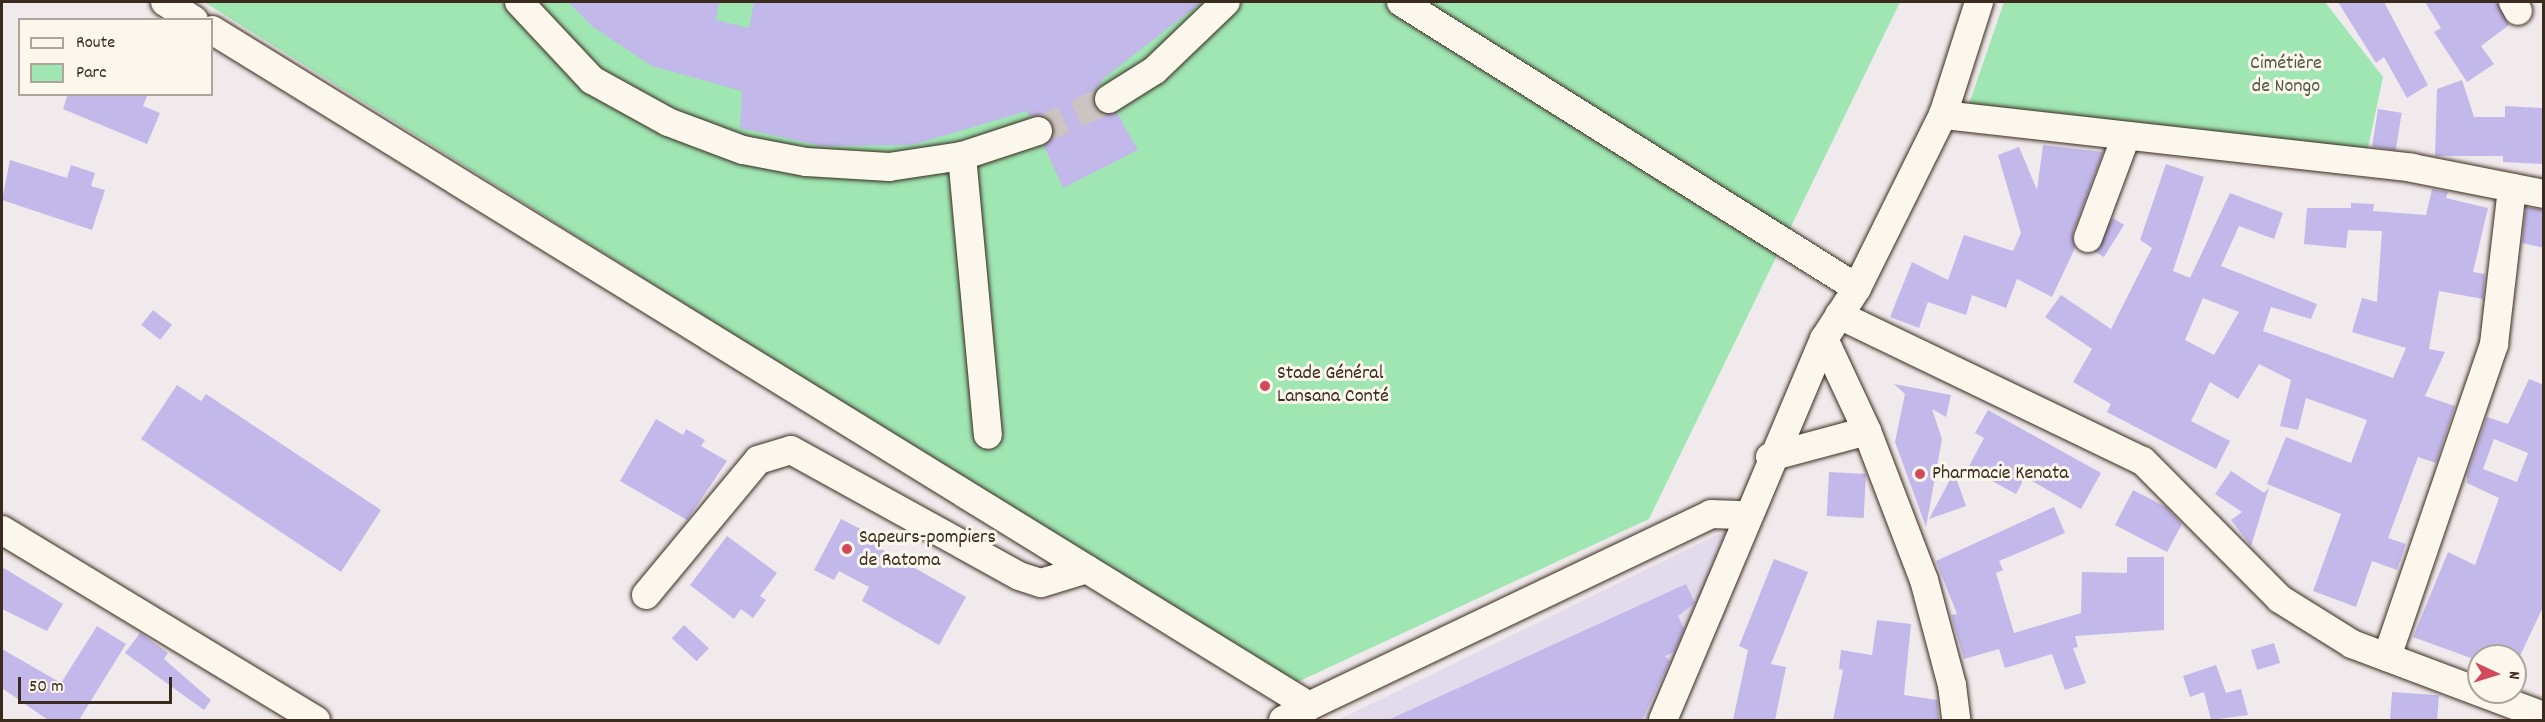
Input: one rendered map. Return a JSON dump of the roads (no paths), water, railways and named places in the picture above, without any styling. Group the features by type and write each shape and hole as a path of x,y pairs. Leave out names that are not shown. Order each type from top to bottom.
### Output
{"street":[{"path":"165,2 191,18"},
{"path":"519,2 591,80 668,122 743,150 806,162 889,167 962,156 1038,131"},
{"path":"1109,99 1155,70 1226,2"},
{"path":"1401,2 1857,288"},
{"path":"1663,720 1770,457 1824,339 1857,288 1943,115 1979,2"},
{"path":"213,31 1309,706"},
{"path":"1943,115 2125,140 2412,168 2544,194"},
{"path":"2088,238 2125,140"},
{"path":"962,156 988,435"},
{"path":"2387,657 2494,344 2512,188"},
{"path":"1839,315 2143,461 2280,598 2352,644 2544,716"},
{"path":"1824,339 1867,431 1924,580 1952,686 1956,720"},
{"path":"1770,457 1867,431"},
{"path":"646,595 758,460 791,450 1019,576 1041,583 1087,569"},
{"path":"1283,720 1711,514 1746,515"},
{"path":"2,530 316,720"}],"tunnel":[{"path":"1038,131 1109,99"}],"place":[{"name":"Stade Général Lansana Conté","path":"1265,386"},
{"name":"Pharmacie Kenata","path":"1920,474"},
{"name":"Sapeurs-pompiers de Ratoma","path":"847,549"}],"park label":[{"name":"Cimétière de Nongo","path":"2286,76"}]}
